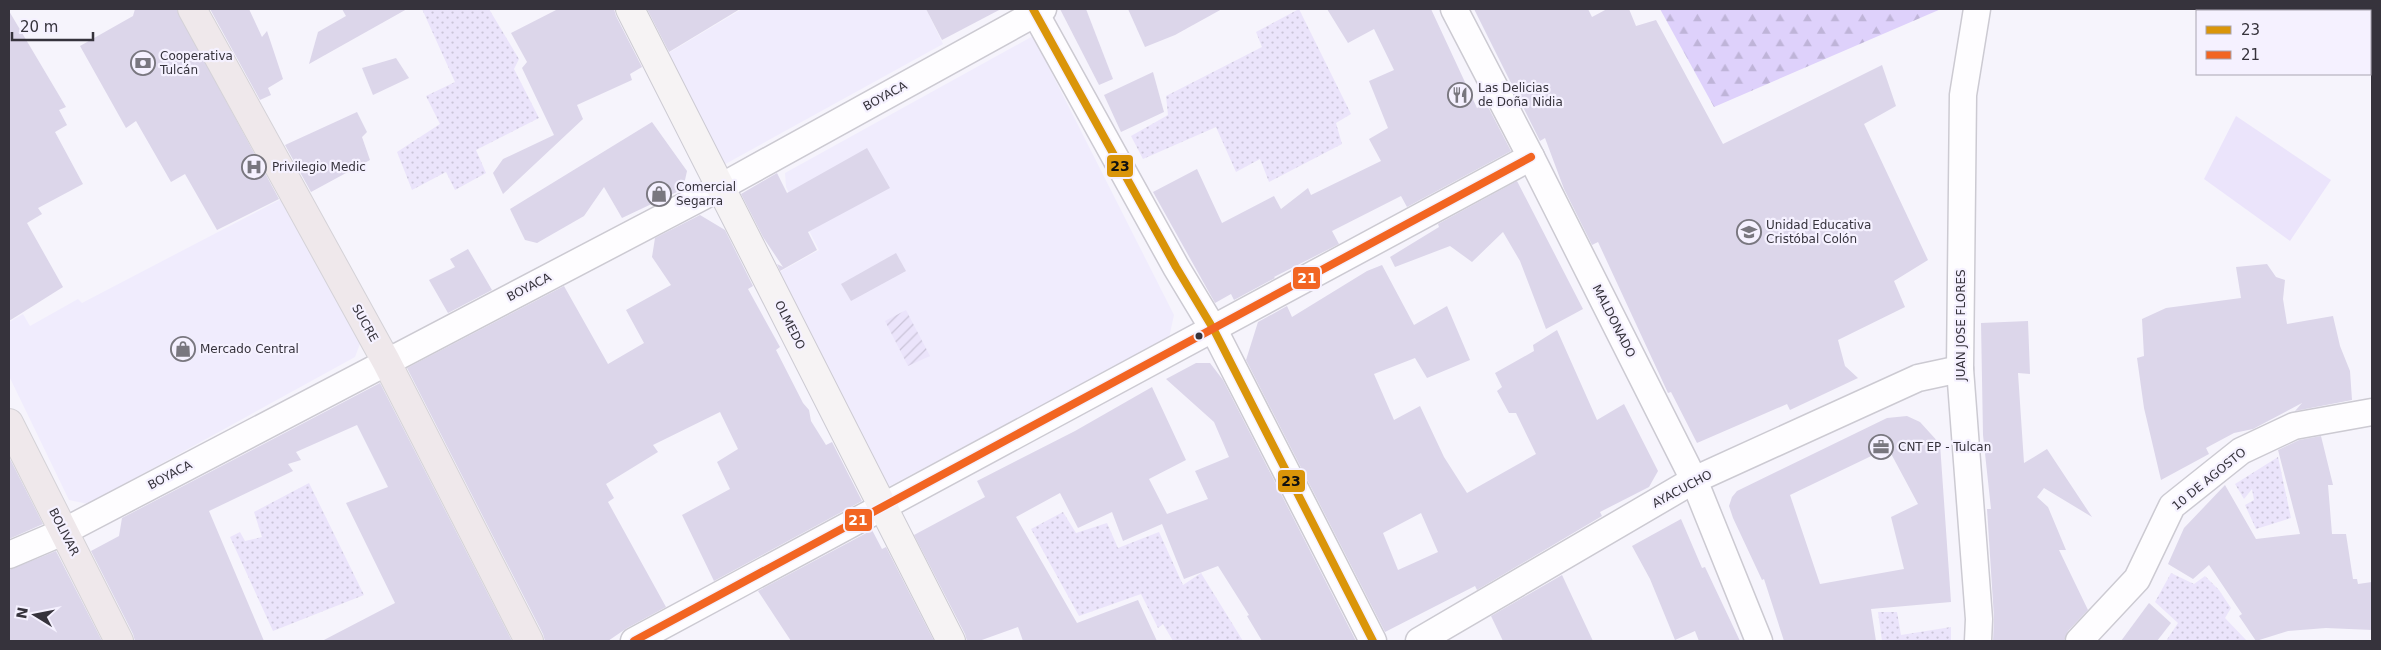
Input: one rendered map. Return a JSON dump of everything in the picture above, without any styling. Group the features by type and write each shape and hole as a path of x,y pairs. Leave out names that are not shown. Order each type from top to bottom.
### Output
{"main road":[{"name":"SUCRE","path":"192,9 386,361 529,641"},
{"name":"BOLIVAR","path":"9,423 119,641"}],"street":[{"name":"OLMEDO","path":"630,9 719,188 951,641"},
{"name":"MALDONADO","path":"1454,9 1694,480 1758,641"},
{"name":"JUAN JOSE FLORES","path":"1977,9 1964,95 1960,369 1979,619 1978,641"},
{"name":"BOYACA","path":"9,555 63,532 719,188 1037,10"},
{"path":"1037,10 1176,267 1214,330 1373,641"},
{"path":"634,641 1214,330 1531,157"},
{"name":"AYACUCHO","path":"1419,641 1694,480 1918,378 1960,369"},
{"name":"10 DE AGOSTO","path":"2079,641 2137,579 2172,506 2240,450 2294,426 2372,412"}],"shaded area":[{"path":"422,9 489,9 519,59 514,69 539,118 476,150 486,173 455,190 446,172 412,190 397,152 440,124 426,96 455,82"},
{"path":"742,9 926,9 943,44 720,167 662,57"},
{"path":"1299,9 1351,114 1336,123 1342,144 1269,182 1260,159 1236,172 1216,127 1143,159 1131,136 1168,115 1166,96 1262,47 1256,32"},
{"path":"1033,36 1174,315 1169,338 888,487 778,273 819,250 786,187 785,173"},
{"path":"2236,116 2331,180 2290,241 2204,179"},
{"name":"Mercado Central","path":"285,197 361,341 355,357 88,504 69,500 9,376 9,322 23,314 30,326 78,299 82,303"},
{"path":"906,310 930,356 908,366 885,321"},
{"path":"2278,457 2291,518 2256,529 2245,505 2254,500 2252,489 2244,499 2235,484"},
{"path":"309,483 364,595 273,631 230,537 240,532 245,541 262,537 254,512"},
{"path":"1063,512 1076,533 1107,523 1118,548 1159,532 1183,585 1201,573 1243,641 1173,641 1163,624 1158,628 1141,594 1079,616 1031,529"},
{"path":"2171,573 2194,584 2205,576 2219,590 2231,608 2225,618 2247,641 2166,641 2178,623 2155,602"},
{"path":"1878,612 1897,612 1901,635 1951,627 1951,641 1882,641"}],"green space":[{"path":"1660,9 1941,9 1714,107"}],"building":[{"path":"135,9 177,10 279,199 217,230 185,174 171,182 136,121 126,128 80,46 133,16"},
{"path":"210,9 249,9 262,37 267,31 283,79 268,88 271,95 260,100"},
{"path":"342,9 407,9 309,64 318,32 346,16"},
{"path":"558,9 614,9 642,67 630,74 632,80 577,105 583,119 503,194 493,173 503,159 554,135 522,68 527,62 511,33"},
{"path":"647,9 740,9 669,52"},
{"path":"926,9 1001,9 942,40"},
{"path":"1060,9 1086,9 1113,79 1099,85"},
{"path":"1128,9 1222,9 1175,35 1145,47"},
{"path":"1327,9 1431,9 1477,108 1486,103 1511,151 1407,207 1401,196 1332,231 1339,244 1234,300 1231,294 1215,303 1153,192 1197,169 1222,223 1274,196 1281,209 1308,188 1311,195 1381,161 1369,139 1388,128 1369,81 1394,70 1374,29 1348,43"},
{"name":"Unidad Educativa Cristóbal Colón","path":"1474,9 1588,9 1592,17 1607,9 1629,9 1636,26 1656,20 1723,144 1882,65 1896,106 1864,124 1928,260 1894,281 1905,307 1838,340 1845,366 1858,378 1790,410 1787,404 1697,443 1671,392 1668,393 1598,242 1592,245 1564,189 1545,138 1540,141"},
{"path":"9,11 66,107 59,110 67,125 55,132 83,184 38,208 42,214 27,223 63,287 9,321"},
{"path":"396,58 409,78 373,95 362,68"},
{"path":"1153,72 1164,112 1121,132 1104,95"},
{"path":"357,112 367,132 362,137 370,160 311,192 285,145"},
{"path":"652,122 687,171 679,191 622,218 604,187 584,216 537,243 525,240 510,209"},
{"path":"867,148 890,188 808,232 817,250 780,271 777,264 783,267 763,237 741,194 777,173 787,193"},
{"path":"1517,181 1583,309 1546,329 1520,261 1503,232 1472,262 1450,246 1395,267 1390,257 1439,227 1438,224"},
{"path":"700,215 725,230 753,286 748,289 780,347 776,350 803,403 809,410 811,421 826,445 832,442 862,501 714,581 682,515 730,489 717,462 738,449 720,412 653,445 658,452 606,484 614,498 608,502 666,607 627,628 608,641 545,641 407,368 564,286 608,364 644,343 626,310 671,285 652,257 655,238"},
{"path":"468,249 492,290 448,313 429,280 455,267 450,259"},
{"path":"896,253 906,271 851,301 841,284"},
{"path":"2267,264 2276,277 2285,280 2283,299 2287,324 2333,316 2340,346 2350,371 2352,400 2295,411 2302,403 2253,429 2234,433 2206,448 2209,454 2161,480 2144,408 2137,358 2144,356 2142,319 2166,308 2241,298 2236,267"},
{"path":"1382,265 1414,325 1447,306 1470,360 1427,378 1415,358 1374,374 1394,420 1420,406 1444,457 1467,493 1536,454 1516,413 1509,413 1497,391 1502,387 1495,373 1534,351 1533,345 1557,330 1597,420 1624,404 1658,471 1649,487 1600,512 1602,516 1477,590 1475,586 1385,632 1246,360 1258,322 1287,306 1292,317 1367,271","holes":["1421,513 1438,552 1398,570 1383,533"]},
{"path":"2028,321 2030,374 2018,373 2024,463 2047,449 2092,517 2044,488 2037,497 2048,507 2066,550 2059,550 2088,610 2068,631 2064,641 1993,641 1994,618 1987,509 1991,509 1983,435 1981,323"},
{"path":"1196,363 1210,363 1223,380 1356,641 1262,641 1247,616 1249,615 1218,566 1184,579 1162,524 1123,541 1112,512 1078,528 1060,493 1016,517 1077,623 1138,600 1157,641 1023,641 1018,627 979,641 967,641 914,535 985,497 977,481 1075,431 1152,387 1186,460 1149,479 1167,514 1208,499 1195,471 1229,457 1214,422 1166,379"},
{"path":"380,383 512,641 322,641 395,603 346,503 388,487 357,425 296,452 301,460 288,464 293,471 209,511 264,641 135,641 91,551 119,536 122,518"},
{"path":"1907,416 1920,422 1940,444 1951,602 1871,609 1876,641 1784,641 1764,579 1762,580 1733,518 1729,506 1732,497 1737,491 1887,418","holes":["1888,448 1918,504 1891,517 1904,569 1820,584 1790,495"]},
{"path":"2321,436 2333,485 2328,485 2332,534 2346,534 2353,579 2357,579 2358,584 2372,582 2372,630 2326,628 2288,631 2256,641 2239,616 2242,614 2209,565 2193,579 2168,564 2184,528 2225,485 2256,539 2300,534 2278,450 2299,440"},
{"path":"9,457 43,524 9,539"},
{"path":"1681,519 1702,568 1705,567 1740,641 1699,641 1695,631 1675,640 1650,579 1632,546"},
{"path":"872,530 882,549 886,547 934,641 791,641 758,591"},
{"path":"56,551 102,641 9,641 9,570"},
{"path":"1562,575 1593,641 1503,641 1491,616"},
{"path":"2149,603 2171,623 2157,641 2121,641"}],"transit line":[{"name":"23","path":"1033,9 1176,267 1214,330 1373,641"},
{"name":"21","path":"634,641 1531,157"}],"place":[{"name":"Cooperativa Tulcán","path":"143,63"},
{"name":"Las Delicias de Doña Nidia","path":"1460,95"},
{"name":"Privilegio Medic","path":"254,167"},
{"name":"Comercial Segarra","path":"659,194"},
{"name":"Unidad Educativa Cristóbal Colón","path":"1749,232"},
{"name":"Mercado Central","path":"183,349"},
{"name":"CNT EP - Tulcan","path":"1881,447"}]}
